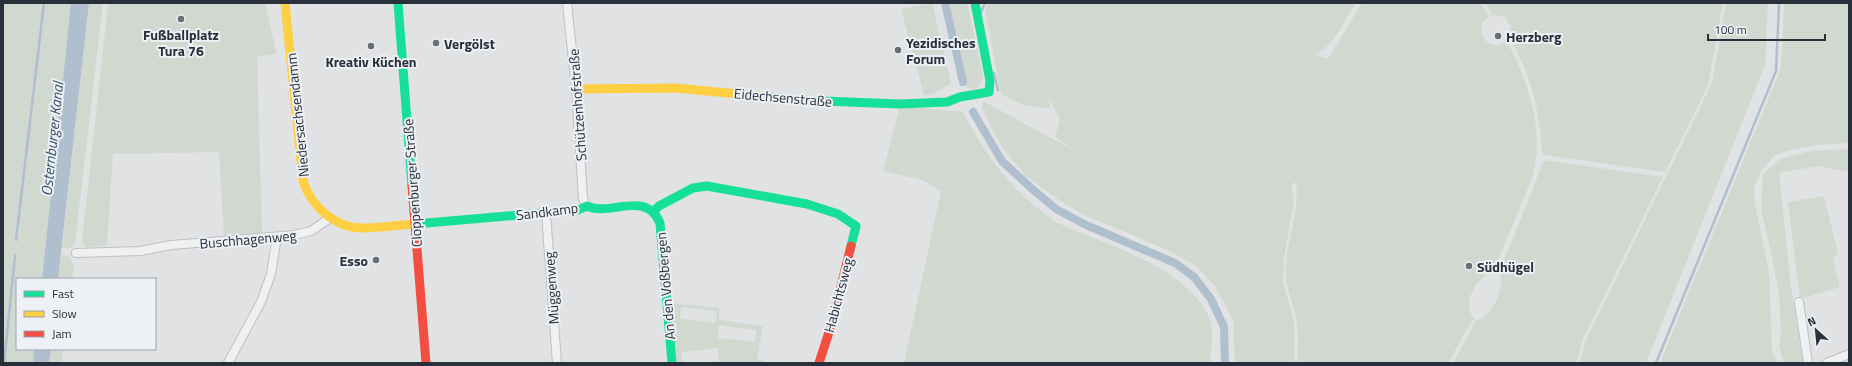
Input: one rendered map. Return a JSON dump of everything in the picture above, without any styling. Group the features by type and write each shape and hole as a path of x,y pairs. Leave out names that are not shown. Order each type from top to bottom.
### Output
{"street":[{"name":"Niedersachsendamm","path":"285,3 303,181 305,189 314,202 330,218"},
{"name":"Cloppenburger Straße","path":"398,3 426,363"},
{"name":"Schützenhofstraße","path":"567,3 576,89 583,200 586,206"},
{"name":"Eidechsenstraße","path":"576,89 676,88 797,100 900,104 947,102 960,97 988,92 990,81 975,3"},
{"name":"Habichtsweg","path":"654,211 659,206 693,188 706,186 741,191 807,204 838,214 856,226 832,323 819,363"},
{"name":"Sandkamp","path":"414,224 578,210 586,206 593,209 642,206 654,211"},
{"name":"An den Voßbergen","path":"654,211 658,216 660,224 672,363"},
{"name":"Müggenweg","path":"546,213 557,363"},
{"path":"330,218 361,228 414,224"},
{"name":"Buschhagenweg","path":"76,253 140,251 171,245 277,237 311,231 330,218"},
{"path":"228,363 261,302 271,274 277,237"},
{"path":"1799,302 1808,363"},
{"path":"1827,363 1849,354"}],"shaded area":[{"path":"3,3 71,3 42,278 16,278 16,350 34,350 33,363 3,363"},
{"path":"89,3 103,3 75,243 71,248 62,248"},
{"path":"108,3 266,3 277,54 257,57 262,233 224,237 219,152 113,154 107,245 86,247 82,241"},
{"path":"932,3 951,83 933,94 924,95 901,9"},
{"path":"948,3 967,3 983,75 981,84 975,89 966,88"},
{"path":"988,3 1356,3 1333,39 1322,51 1315,55 1328,59 1362,3 1481,3 1489,16 1493,14 1485,3 1723,3 1708,85 1665,172 1545,155 1542,153 1539,123 1529,79 1517,51 1509,38 1507,42 1522,74 1533,108 1536,125 1536,161 1532,178 1494,270 1498,271 1513,239 1544,160 1663,177 1583,339 1576,363 1453,363 1476,321 1472,320 1448,363 1297,363 1297,323 1287,285 1286,273 1286,261 1296,205 1296,182 1291,185 1294,201 1284,259 1283,282 1294,322 1295,363 1235,363 1233,320 1215,286 1195,265 1172,252 1080,213 1026,176 1000,144 982,108 983,101 1073,150 1055,137 1060,119 1047,95 1051,109 1023,105 1001,94 985,10","holes":["1494,15 1505,17 1511,27 1509,38 1500,45 1487,42 1481,33 1483,22 1487,18","1492,271 1500,273 1501,286 1496,301 1487,314 1475,320 1469,307 1472,292 1480,280 1486,275"]},
{"path":"1726,3 1768,3 1765,65 1646,363 1580,363 1586,340 1712,83"},
{"path":"1784,3 1849,3 1849,143 1819,145 1794,149 1775,155 1761,171 1754,188 1755,205 1769,271 1772,351 1778,363 1660,363 1781,68"},
{"path":"900,106 963,112 981,144 1001,172 1012,185 1038,209 1062,225 1156,266 1187,288 1199,301 1210,320 1212,339 1210,363 904,363 941,191 923,180 883,171"},
{"path":"1849,149 1849,172 1818,166 1779,173 1791,287 1803,363 1786,363 1783,360 1779,346 1781,333 1779,293 1761,209 1763,174 1780,159 1810,151"},
{"path":"1824,196 1838,253 1833,260 1840,287 1800,299 1788,202"},
{"path":"61,255 70,257 74,266 72,278 58,278"},
{"path":"670,303 719,308 719,320 763,326 757,359 765,361 764,363 701,363 719,361 718,348 681,352 682,363 676,363","holes":["681,307 717,311 715,323 680,319","719,325 756,330 755,342 718,338"]},
{"path":"51,350 63,350 62,363 49,363"}],"water":[{"path":"71,3 89,3 58,278 42,278"},
{"path":"34,350 51,350 49,363 33,363"}],"waterway":[{"path":"16,240 44,3"},
{"path":"945,3 963,82"},
{"path":"981,12 985,3"},
{"path":"1656,363 1776,71 1779,3"},
{"path":"994,73 998,90"},
{"path":"973,112 1002,161 1056,209 1086,225 1175,263 1194,277 1211,299 1224,327 1225,363"},
{"path":"4,363 15,256"}],"traffic: fast":[{"path":"398,3 412,186"},
{"path":"769,97 797,100 900,104 947,102 960,97 989,92 990,81 975,3"},
{"path":"654,211 659,206 693,188 707,186 807,204 838,214 856,226 851,246"},
{"path":"415,224 578,210 587,206 606,209 627,206 646,208 654,213 660,223 672,363"}],"traffic: slow":[{"path":"285,3 303,181 312,199 325,214 334,220 352,227 368,228 415,224"},
{"path":"576,89 676,88 769,97"}],"traffic: jam":[{"path":"412,186 426,363"},
{"path":"819,363 832,323 851,246"}],"place":[{"name":"Fußballplatz Tura 76","path":"181,19"},
{"name":"Herzberg","path":"1498,36"},
{"name":"Vergölst","path":"436,43"},
{"name":"Kreativ Küchen","path":"371,46"},
{"name":"Yezidisches Forum","path":"898,50"},
{"name":"Esso","path":"376,260"},
{"name":"Südhügel","path":"1469,266"}],"water label":[{"name":"Osternburger Kanal","path":"52,139"}]}
